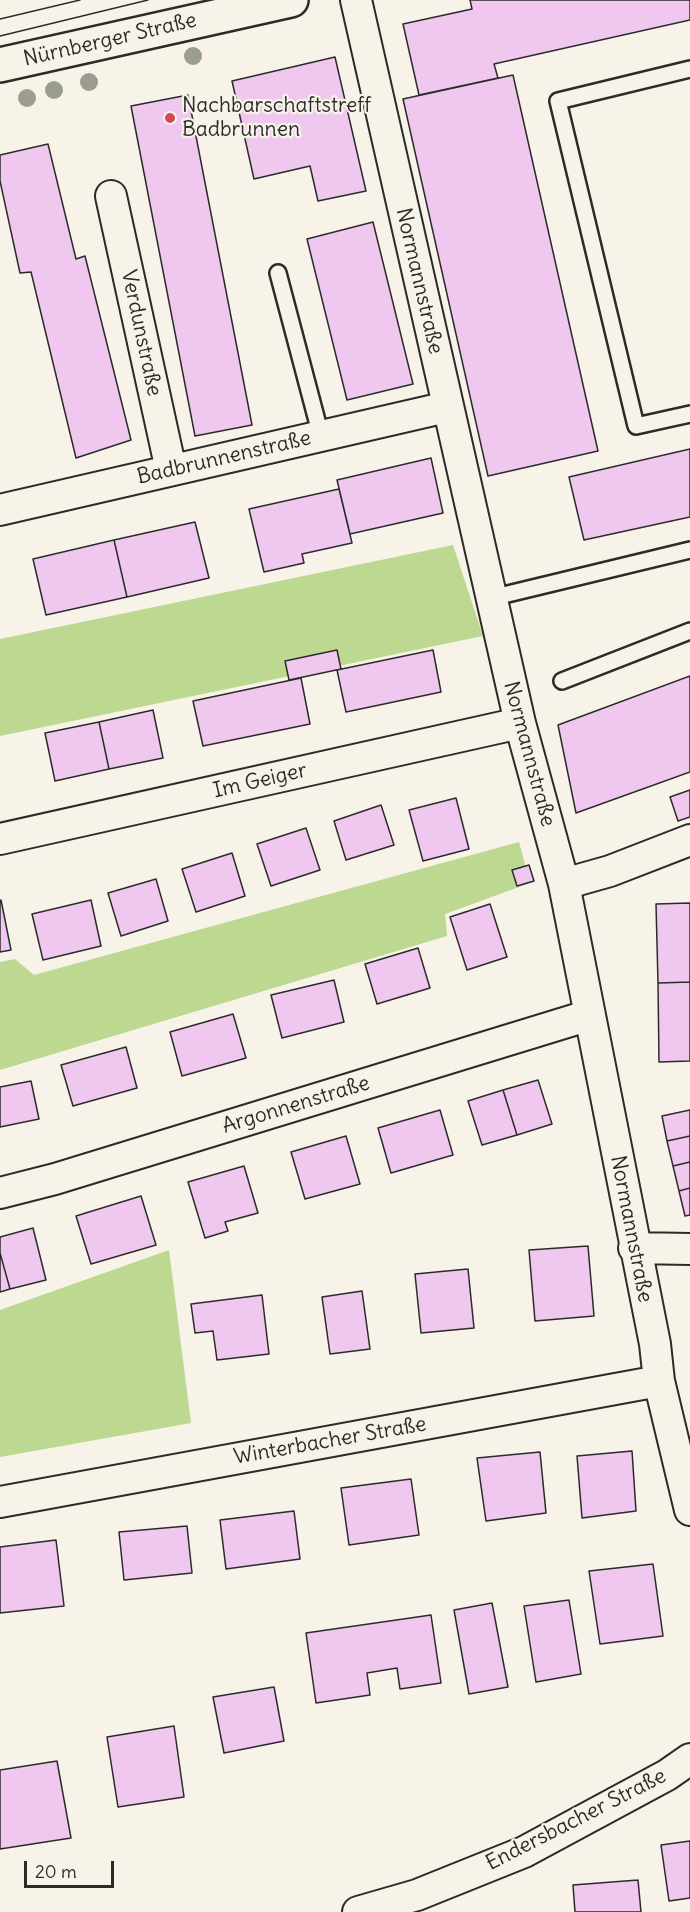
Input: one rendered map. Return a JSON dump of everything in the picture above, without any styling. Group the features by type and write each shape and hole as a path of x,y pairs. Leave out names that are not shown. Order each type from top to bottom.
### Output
{"main road":[{"name":"Nürnberger Straße","path":"0,65 291,0"}],"street":[{"name":"Normannstraße","path":"356,0 520,723 564,884 634,1248 655,1344 659,1381 690,1510"},
{"name":"Verdunstraße","path":"111,196 171,470"},
{"name":"Badbrunnenstraße","path":"0,510 447,407"},
{"name":"Im Geiger","path":"0,839 520,723"},
{"path":"564,884 610,871 690,840"},
{"name":"Argonnenstraße","path":"0,1192 55,1179 590,1015"},
{"path":"634,1248 690,1249"},
{"name":"Winterbacher Straße","path":"0,1502 659,1381"},
{"name":"Endersbacher Straße","path":"358,1912 417,1895 524,1852 667,1775 690,1759"}],"lane":[{"path":"690,69 558,101 636,426 690,414"},
{"path":"278,273 321,436"},
{"path":"491,598 690,550"},
{"path":"562,681 690,631"}],"green space":[{"path":"453,545 483,636 0,736 0,639"},
{"path":"519,842 530,883 445,914 447,936 0,1070 0,962 15,959 34,975"},
{"path":"169,1250 191,1423 0,1457 0,1310"}],"building":[{"path":"470,0 690,0 690,20 494,64 498,78 419,95 403,24 472,9"},
{"path":"335,57 366,191 318,201 310,166 254,179 232,81"},
{"path":"513,75 598,451 488,476 403,99"},
{"path":"188,95 252,425 195,436 131,106"},
{"path":"48,144 76,259 85,256 131,440 76,458 31,272 20,273 0,181 0,155"},
{"path":"373,222 413,384 347,400 307,239"},
{"path":"690,449 690,517 584,540 569,477"},
{"path":"431,458 443,513 350,534 337,480"},
{"path":"339,489 352,543 302,554 304,563 264,572 249,509"},
{"path":"195,522 209,578 127,597 114,540"},
{"path":"114,540 127,597 46,615 33,559"},
{"path":"337,650 341,669 289,680 285,661"},
{"path":"433,650 441,692 346,712 337,670"},
{"path":"690,676 690,772 576,813 558,725"},
{"path":"301,678 310,724 203,746 193,701"},
{"path":"153,710 163,758 109,769 99,722"},
{"path":"99,722 109,769 55,781 45,733"},
{"path":"690,790 690,817 678,821 670,797"},
{"path":"456,798 469,849 423,861 409,810"},
{"path":"381,805 394,845 346,860 334,821"},
{"path":"306,828 320,870 271,886 257,844"},
{"path":"232,853 245,896 196,912 182,869"},
{"path":"529,865 534,881 517,886 512,870"},
{"path":"156,879 168,921 121,936 108,893"},
{"path":"91,900 101,946 43,960 32,914"},
{"path":"0,901 11,950 0,952"},
{"path":"690,903 690,982 658,983 656,904"},
{"path":"490,904 507,957 467,970 450,917"},
{"path":"418,948 430,988 377,1004 365,964"},
{"path":"334,980 344,1022 282,1038 271,995"},
{"path":"690,982 690,1061 659,1062 658,983"},
{"path":"233,1014 246,1058 182,1076 170,1032"},
{"path":"126,1047 137,1088 73,1106 61,1065"},
{"path":"538,1080 552,1124 517,1135 503,1090"},
{"path":"31,1081 39,1119 0,1127 0,1087"},
{"path":"503,1090 517,1135 482,1145 468,1101"},
{"path":"440,1110 453,1155 391,1173 378,1128"},
{"path":"690,1110 690,1136 667,1141 662,1116"},
{"path":"346,1136 360,1184 305,1199 291,1152"},
{"path":"690,1136 690,1162 673,1166 667,1141"},
{"path":"690,1162 690,1188 679,1191 673,1166"},
{"path":"244,1166 258,1213 225,1222 228,1231 205,1238 188,1182"},
{"path":"690,1188 690,1215 685,1216 679,1191"},
{"path":"141,1196 156,1245 91,1264 76,1216"},
{"path":"33,1228 46,1280 10,1289 0,1253 0,1237"},
{"path":"588,1246 594,1316 535,1321 529,1250"},
{"path":"0,1253 10,1289 0,1292"},
{"path":"468,1269 474,1328 421,1333 415,1274"},
{"path":"362,1291 370,1349 330,1354 322,1297"},
{"path":"262,1295 269,1354 217,1360 213,1331 195,1333 191,1304"},
{"path":"632,1451 636,1511 582,1518 577,1456"},
{"path":"540,1452 546,1513 486,1521 477,1458"},
{"path":"411,1479 419,1535 349,1545 341,1488"},
{"path":"294,1511 300,1559 226,1569 220,1520"},
{"path":"187,1526 192,1573 124,1580 119,1532"},
{"path":"56,1540 64,1606 0,1613 0,1547"},
{"path":"653,1564 663,1636 600,1644 589,1571"},
{"path":"569,1600 581,1674 536,1682 524,1606"},
{"path":"492,1603 508,1687 469,1694 454,1610"},
{"path":"431,1615 441,1683 400,1689 397,1668 367,1673 370,1695 316,1703 306,1633"},
{"path":"274,1687 284,1741 224,1753 213,1697"},
{"path":"174,1726 184,1797 118,1807 107,1737"},
{"path":"57,1761 71,1838 0,1849 0,1770"},
{"path":"690,1841 690,1898 669,1901 661,1845"},
{"path":"638,1880 641,1912 575,1912 573,1885"}],"tram line":[{"path":"0,19 80,0"},
{"path":"0,36 148,0"}],"place":[{"name":"Nachbarschaftstreff Badbrunnen","path":"170,118"}]}
